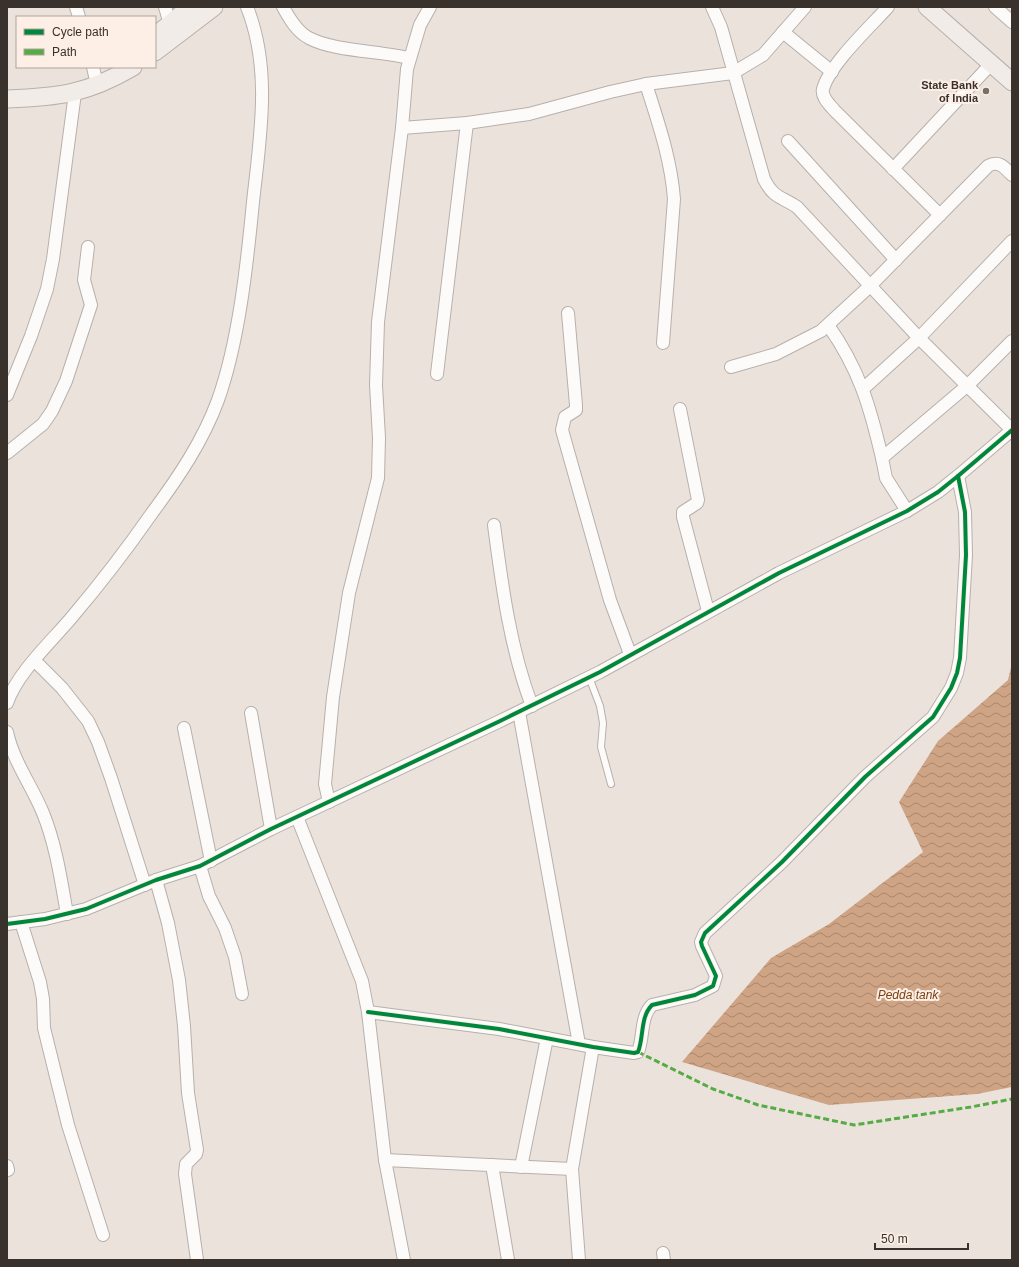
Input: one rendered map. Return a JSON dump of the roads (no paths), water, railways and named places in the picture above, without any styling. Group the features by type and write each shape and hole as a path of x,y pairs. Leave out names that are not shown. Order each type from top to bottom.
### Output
{"main road":[{"path":"156,35 190,7"},
{"path":"156,51 214,7"},
{"path":"927,7 1012,82"},
{"path":"942,7 1012,67"},
{"path":"7,90 52,87 77,82 94,71 108,68"},
{"path":"7,99 75,93 112,79 131,68"}],"street":[{"path":"165,7 170,24"},
{"path":"7,703 17,681 90,595 152,514 196,450 218,400 232,346 248,251 263,108 260,48 255,28 247,7"},
{"path":"283,7 292,22 308,38 332,45 386,52 409,58"},
{"path":"328,802 324,784 334,689 349,593 378,478 379,438 376,385 378,322 402,128 409,58 420,25 430,7"},
{"path":"7,924 66,914 105,902 150,883 200,866 328,802 532,706 589,677 779,573 907,512 938,492 1012,430 919,338 797,207 787,200 776,196 770,191 764,179 721,27 712,7"},
{"path":"402,128 467,123 529,114 646,84 733,73 764,56 805,7"},
{"path":"888,7 835,67 823,90 825,98 834,110 940,215"},
{"path":"995,7 1012,22"},
{"path":"783,32 832,72"},
{"path":"893,169 991,64"},
{"path":"646,84 665,143 672,178 674,199 663,343"},
{"path":"7,395 31,336 47,289 53,259 75,93"},
{"path":"438,374 467,123"},
{"path":"788,141 896,260"},
{"path":"731,367 776,354 798,345 828,325 870,286 988,166 994,163 999,163 1012,175"},
{"path":"864,388 919,338 1012,241"},
{"path":"7,453 43,424 52,411 66,381 91,305 84,280 88,246"},
{"path":"568,312 576,410 565,417 562,430 610,600 630,654"},
{"path":"828,325 842,345 864,388 886,478 907,512"},
{"path":"882,458 968,385 1012,341"},
{"path":"680,410 698,500 697,503 683,512 683,517 708,611"},
{"path":"368,1012 499,1029 593,1047 638,1052 646,1014 652,1005 695,995 713,986 716,976 702,946 702,938 705,933 782,862 865,777 933,717 941,706 957,673 962,630 966,555 965,512 958,476"},
{"path":"494,525 500,574 513,642 532,706"},
{"path":"35,661 62,688 88,721 150,883 170,930 179,980 184,1026 187,1084 197,1150 196,1154 186,1164 185,1174 197,1260"},
{"path":"518,712 579,1044"},
{"path":"251,714 271,830"},
{"path":"184,728 211,861"},
{"path":"7,732 13,752 43,813 61,876 66,914"},
{"path":"297,817 362,981 368,1012 385,1160 404,1260"},
{"path":"200,866 209,896 225,928 235,957 242,994"},
{"path":"21,922 40,982 43,999 44,1028 68,1125 102,1235"},
{"path":"521,1167 547,1038"},
{"path":"580,1260 572,1169 593,1047"},
{"path":"385,1160 572,1169"},
{"path":"492,1165 508,1260"}],"lane":[{"path":"589,677 600,706 603,723 601,747 611,784"}],"water":[{"name":"Pedda tank","path":"1012,663 1012,1087 977,1094 829,1105 682,1062 771,958 829,924 923,852 899,802 938,741 1008,680"}],"place":[{"name":"State Bank of India","path":"986,91"}]}
